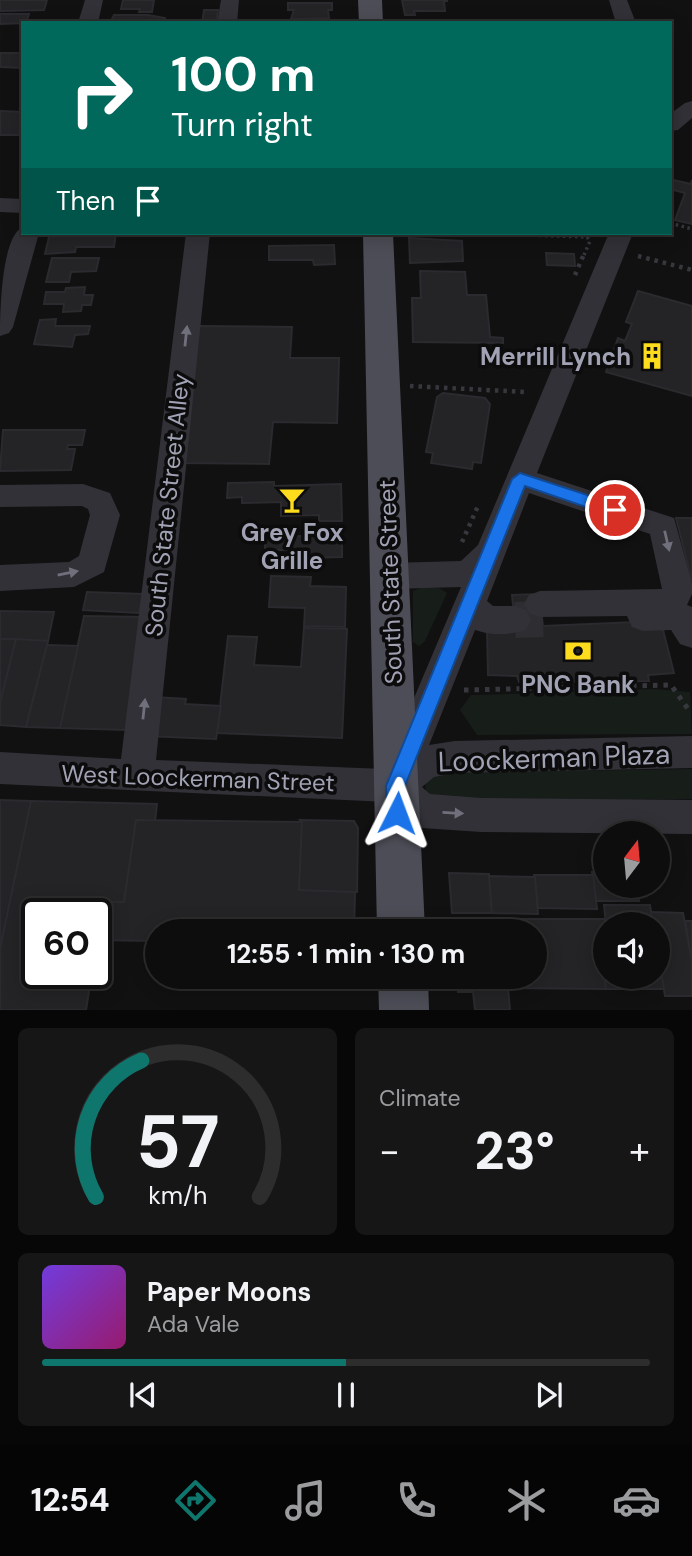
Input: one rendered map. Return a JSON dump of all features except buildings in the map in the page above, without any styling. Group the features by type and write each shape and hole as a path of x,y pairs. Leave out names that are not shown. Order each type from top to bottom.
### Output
{"main road":[{"path":"370,0 371,21"},
{"name":"South State Street","path":"377,235 401,919"},
{"path":"403,989 404,1010"}],"street":[{"path":"89,21 94,0"},
{"path":"227,21 230,0"},
{"path":"618,0 624,21"},
{"path":"672,123 692,107"},
{"path":"0,205 21,206"},
{"name":"South State Street Alley","path":"137,776 198,235"},
{"path":"396,786 468,604 475,549 520,479 620,235"},
{"path":"0,239 26,236 0,327"},
{"path":"468,604 486,620 528,611 672,602 678,590 663,526 520,479"},
{"path":"0,496 83,495 100,501 105,514 93,563 74,574 0,578"},
{"path":"390,576 463,574 473,570 475,549"},
{"path":"528,611 680,616 692,634"},
{"name":"Loockerman Plaza","path":"692,752 455,757 425,762 396,786 422,811 481,815 692,817"},
{"name":"West Loockerman Street","path":"0,768 396,786"}],"path":[{"path":"672,224 692,229"},
{"path":"524,235 587,237 590,242 571,285"},
{"path":"638,256 692,270"},
{"path":"522,404 530,384"},
{"path":"405,386 526,392"},
{"path":"475,549 482,496"},
{"path":"457,690 671,685 688,709"}],"shaded area":[{"path":"420,588 439,588 447,593 425,641 419,646 413,642 413,591"},
{"path":"655,689 690,692 692,734 477,735 460,710 471,695"},
{"path":"692,769 692,799 437,802 426,793 425,780 434,773"}],"tunnel":[{"path":"515,620 543,619"}],"place":[{"name":"Merrill Lynch","path":"652,356"},
{"name":"Grey Fox Grille","path":"292,500"},
{"name":"PNC Bank","path":"578,651"}],"route":[{"path":"397,813 396,786 520,479 615,510"}]}
